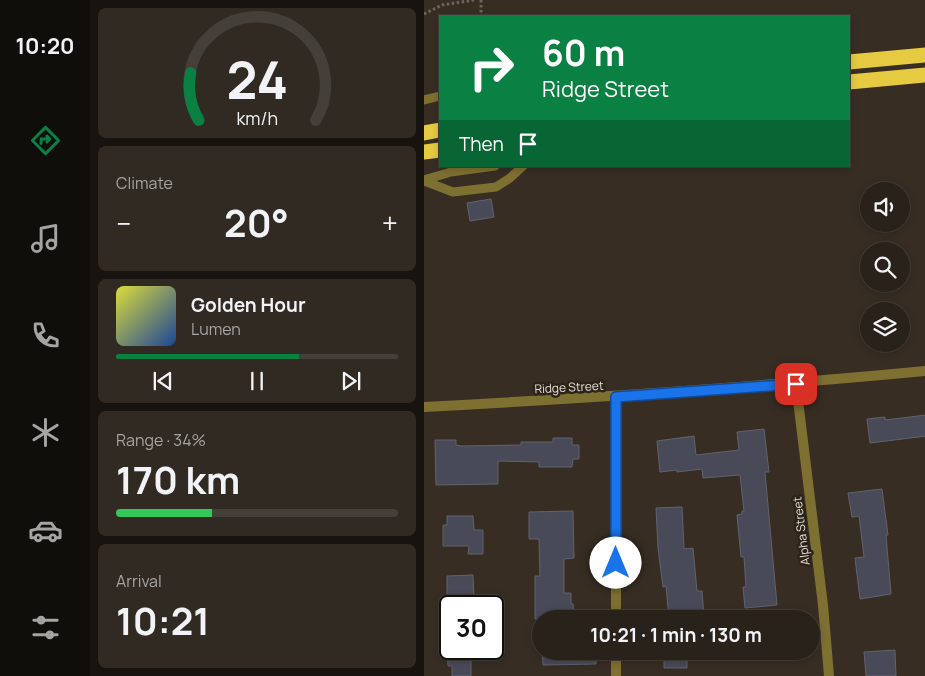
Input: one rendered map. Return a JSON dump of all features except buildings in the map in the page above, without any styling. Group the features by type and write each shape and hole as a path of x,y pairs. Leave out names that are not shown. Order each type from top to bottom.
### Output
{"highway":[{"path":"850,62 925,55"},
{"path":"850,82 925,75"},
{"path":"424,132 439,130"},
{"path":"424,152 439,150"}],"street":[{"name":"Ridge Street","path":"424,408 796,384 925,371"},
{"name":"Alpha Street","path":"796,384 829,676"},
{"path":"616,397 616,610"},
{"path":"616,660 616,676"}],"lane":[{"path":"424,100 439,96"},
{"path":"424,180 451,172 488,167"},
{"path":"424,180 453,192 496,187 522,167"}],"path":[{"path":"424,14 442,6 474,0"},
{"path":"481,0 481,15"}],"route":[{"path":"616,563 616,397 796,384"}]}
